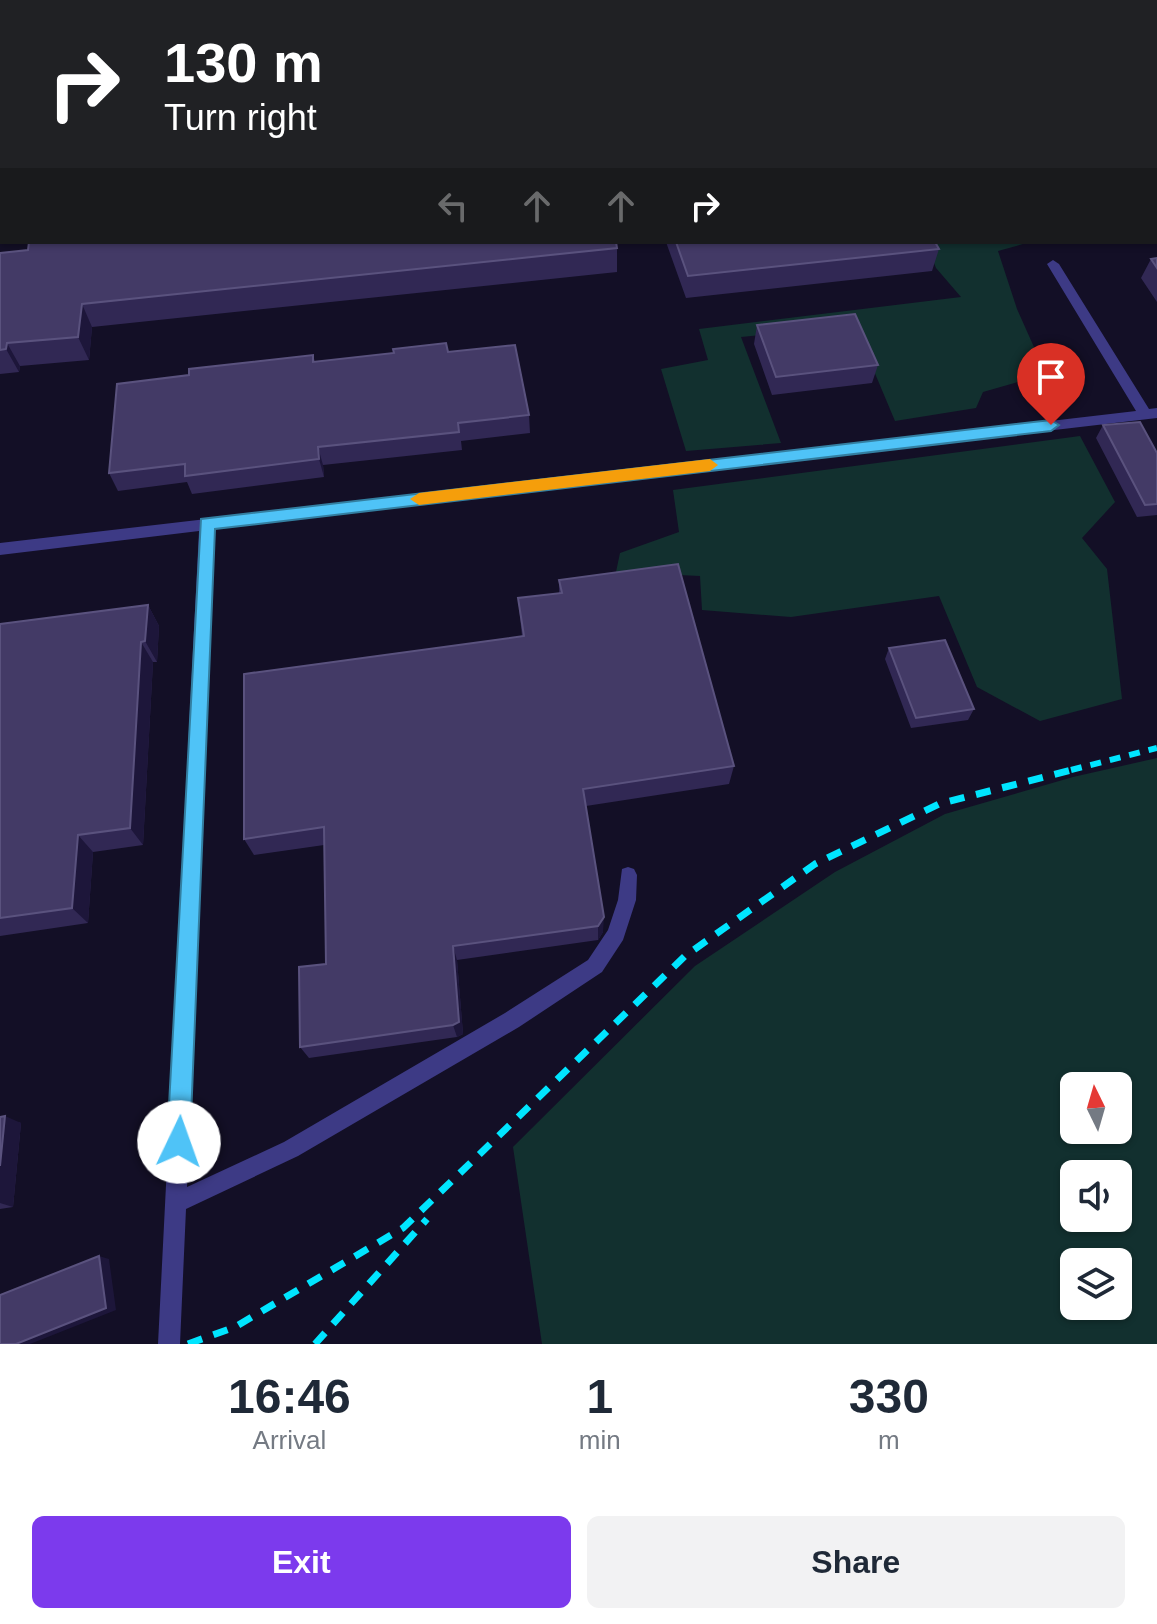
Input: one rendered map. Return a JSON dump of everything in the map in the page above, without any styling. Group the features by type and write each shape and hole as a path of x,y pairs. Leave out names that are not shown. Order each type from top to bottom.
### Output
{"lane":[{"path":"0,549 1151,414 1053,264"},
{"path":"169,1344 207,524"},
{"path":"176,1203 291,1149 512,1020 595,966 616,934 627,900 628,875"}],"green space":[{"path":"927,244 1023,244 998,251 1017,309 1046,374 983,392 976,408 895,421 858,333 852,326 741,337 781,443 686,451 661,369 708,360 699,329 961,297 936,268"},
{"path":"1080,436 1115,502 1082,538 1107,569 1122,699 1040,721 977,687 939,596 791,617 702,610 700,576 616,572 620,553 679,532 673,490"},
{"path":"1157,758 1157,1344 542,1344 513,1147 695,966 835,872 945,814 1073,777"}],"building":[{"path":"29,244 616,244 617,248 82,304 78,337 7,343 6,349 0,350 0,253 28,250"},
{"path":"677,244 936,244 939,249 688,276"},
{"path":"855,314 878,365 776,377 757,325"},
{"path":"446,343 448,352 515,345 529,415 458,423 459,432 318,447 319,459 185,476 185,464 109,473 117,384 189,375 189,369 313,355 313,362 394,353 393,349"},
{"path":"1140,422 1157,453 1157,504 1145,505 1103,425"},
{"path":"678,564 734,766 583,789 604,917 598,926 453,946 459,1022 300,1047 299,967 326,964 324,827 244,839 244,674 524,636 518,598 562,593 559,580"},
{"path":"148,605 145,641 141,642 130,828 78,835 72,908 0,918 0,624"},
{"path":"945,640 974,709 916,718 889,648"},
{"path":"5,1116 0,1166 0,1117"},
{"path":"99,1256 106,1308 16,1344 0,1344 0,1295"}],"railway":[{"path":"1071,770 1157,748"},
{"path":"188,1344 235,1327 403,1228 685,956 815,864 939,804 1079,768"},
{"path":"315,1344 427,1219"}],"slow traffic":[{"path":"419,499 710,465"}],"route":[{"path":"179,1142 207,524 1051,425"}]}
